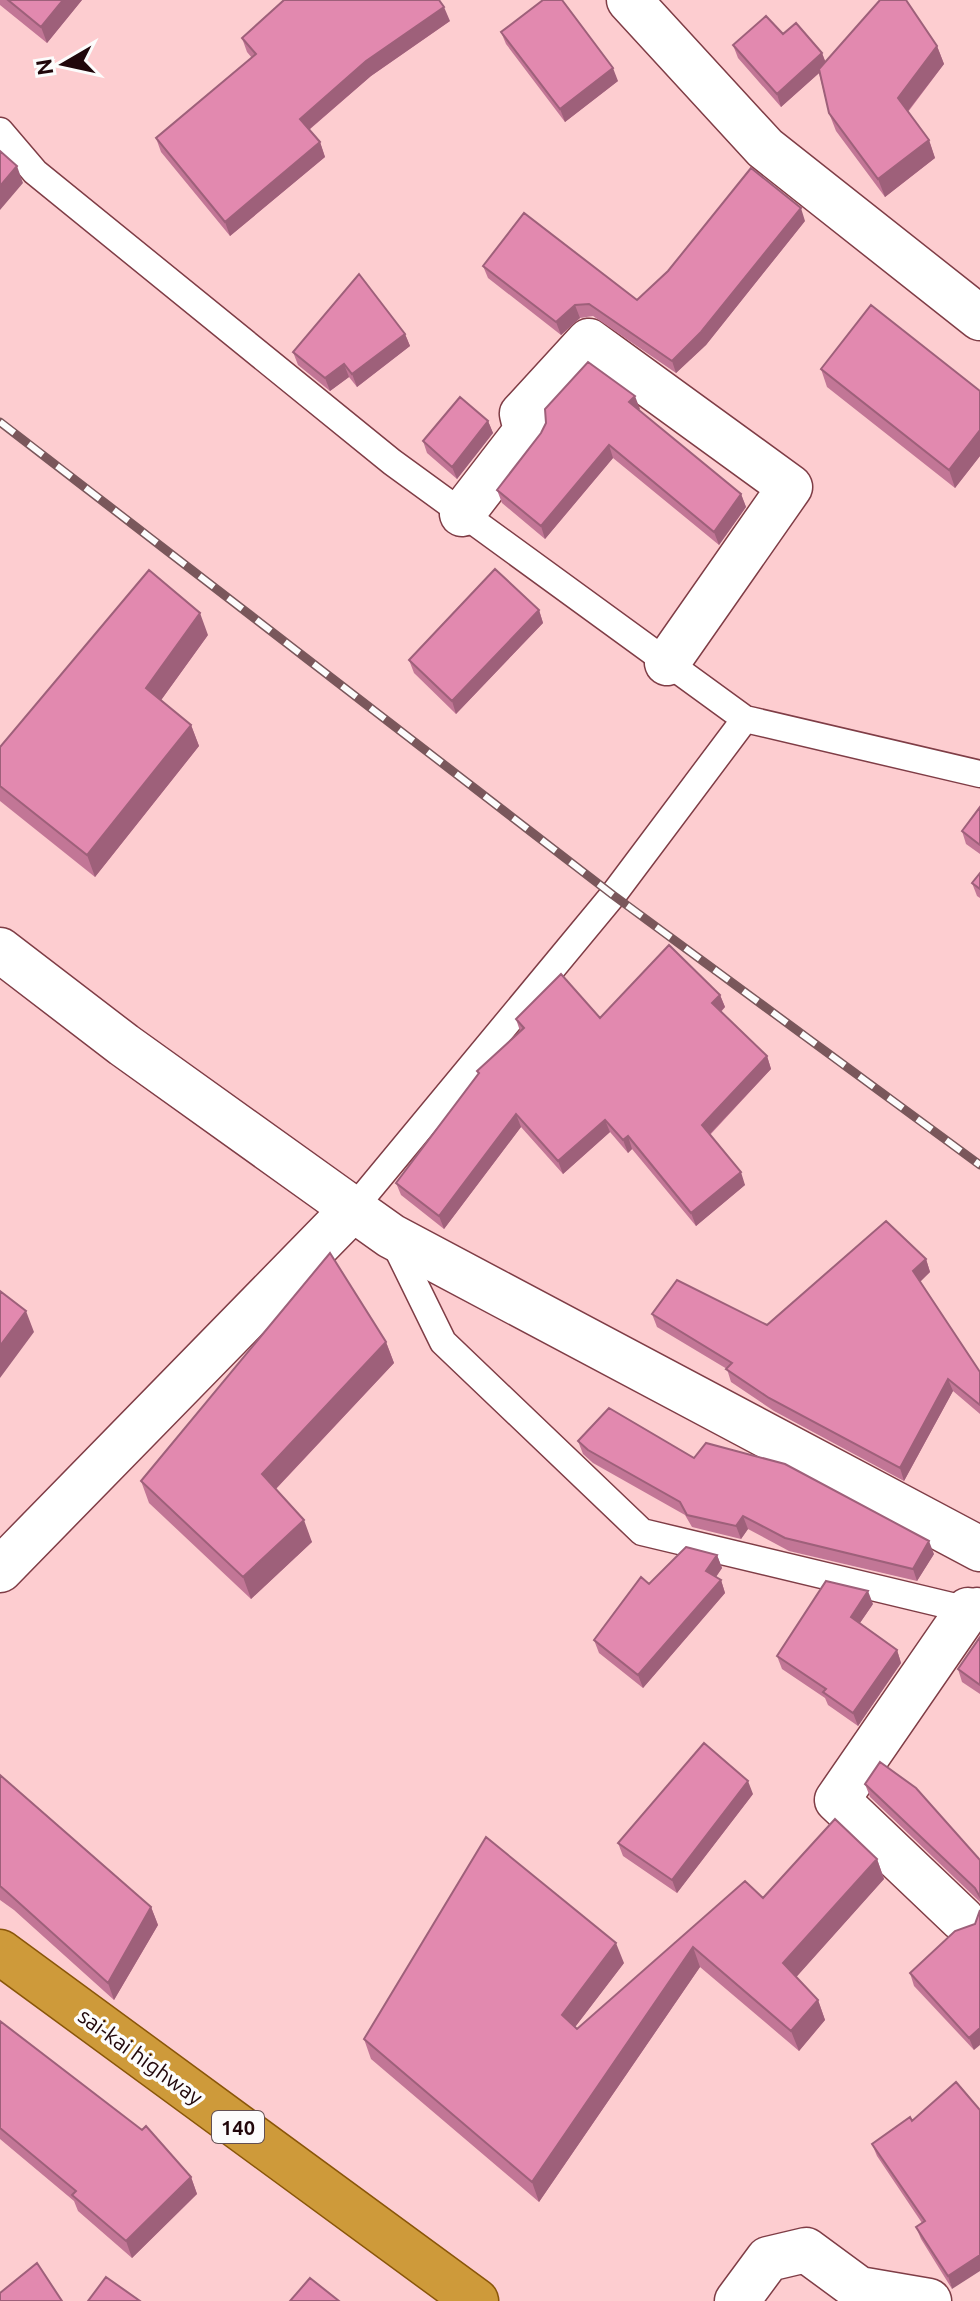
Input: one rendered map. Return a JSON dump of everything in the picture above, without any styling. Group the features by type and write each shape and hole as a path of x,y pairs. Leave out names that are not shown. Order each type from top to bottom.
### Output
{"highway":[{"name":"sai-kai highway","path":"0,1952 476,2301"}],"street":[{"path":"629,0 765,148 980,318"},
{"path":"462,514 526,431 522,414 589,341 790,487 667,663"},
{"path":"0,950 124,1045 391,1236 980,1549"},
{"path":"0,1570 353,1209"},
{"path":"962,1919 837,1800 974,1604"},
{"path":"737,2301 768,2259 806,2250 859,2289 929,2301"}],"lane":[{"path":"0,131 35,172 392,462 745,719 980,774"},
{"path":"353,1209 613,895 745,719"},
{"path":"391,1236 443,1342 642,1532 974,1604"}],"building":[{"path":"8,0 63,0 41,27"},
{"path":"284,0 439,0 444,7 366,61 300,119 320,142 225,222 156,138 256,54 242,38"},
{"path":"543,0 562,0 613,68 560,109 501,32"},
{"path":"880,0 906,0 937,46 898,98 929,140 878,179 829,113 819,69"},
{"path":"766,16 783,34 796,23 822,53 777,94 733,45"},
{"path":"0,151 17,166 0,186"},
{"path":"751,168 801,208 701,332 672,361 589,304 575,305 556,322 483,266 524,213 637,300 668,271"},
{"path":"359,274 405,334 352,374 344,364 325,378 293,352"},
{"path":"871,305 980,391 980,430 949,470 821,369"},
{"path":"588,362 635,396 629,402 741,494 714,532 609,445 541,526 497,490 541,433 546,423 545,409"},
{"path":"460,397 488,421 452,467 423,441"},
{"path":"495,569 539,610 452,701 409,660"},
{"path":"149,570 200,613 146,688 191,725 87,855 0,786 0,747"},
{"path":"980,807 980,845 962,831"},
{"path":"980,873 980,889 972,883"},
{"path":"669,945 720,995 712,1003 767,1056 702,1125 741,1172 691,1213 628,1136 623,1140 605,1120 558,1161 516,1114 439,1216 396,1183 479,1073 477,1071 524,1028 516,1019 561,974 600,1018"},
{"path":"886,1221 926,1259 913,1271 980,1372 980,1405 948,1379 900,1468 769,1398 726,1369 732,1363 652,1314 677,1280 767,1325"},
{"path":"330,1253 386,1342 262,1474 304,1520 243,1577 141,1481"},
{"path":"0,1291 26,1311 0,1346"},
{"path":"609,1408 694,1458 706,1443 785,1464 929,1541 913,1569 785,1538 743,1516 736,1526 687,1515 680,1502 588,1450 578,1441"},
{"path":"686,1547 717,1555 706,1571 721,1580 638,1675 594,1640 641,1577 649,1584"},
{"path":"826,1581 868,1591 851,1617 897,1650 853,1713 823,1692 826,1689 777,1656"},
{"path":"980,1637 980,1685 958,1669"},
{"path":"704,1743 748,1781 672,1880 618,1843"},
{"path":"880,1762 916,1788 980,1860 980,1897 975,1888 865,1784"},
{"path":"0,1775 151,1907 108,1983 0,1886"},
{"path":"835,1819 877,1859 783,1963 818,2000 791,2031 693,1947 532,2182 364,2039 486,1837 616,1943 562,2015 577,2029 745,1881 763,1898"},
{"path":"980,1910 980,2028 969,2038 910,1973 955,1931 975,1924"},
{"path":"0,2021 142,2130 146,2126 191,2177 126,2241 72,2195 76,2191 0,2128"},
{"path":"956,2082 980,2110 980,2255 948,2276 916,2227 925,2221 872,2144 910,2117 912,2121"},
{"path":"37,2263 62,2301 0,2301 0,2293"},
{"path":"106,2277 140,2301 88,2301"},
{"path":"310,2278 339,2301 290,2301"}],"railway":[{"path":"0,422 613,895 980,1165"}]}
